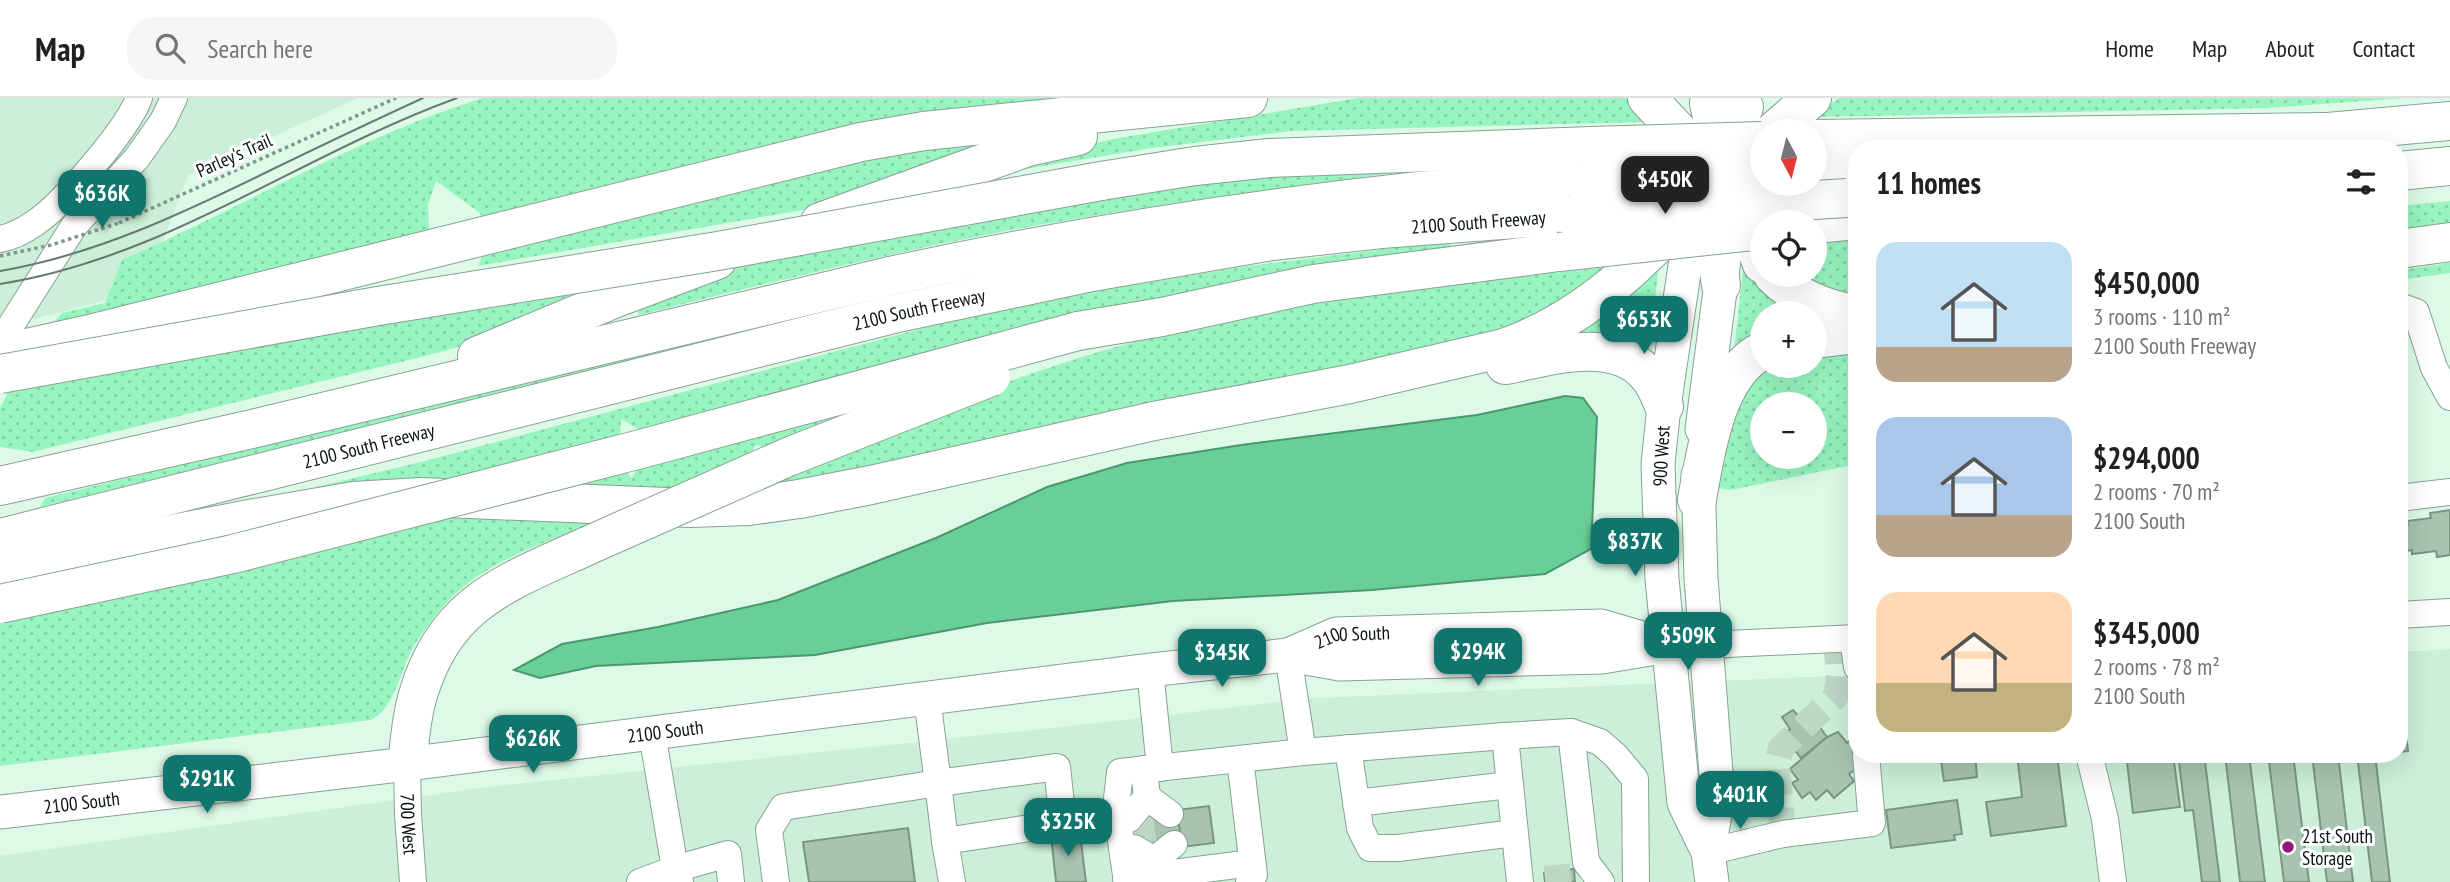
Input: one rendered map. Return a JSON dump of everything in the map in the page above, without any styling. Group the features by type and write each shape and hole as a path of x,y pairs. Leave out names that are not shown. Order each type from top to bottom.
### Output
{"highway":[{"path":"1647,98 1724,182 1750,238"},
{"path":"1788,119 1812,98"},
{"path":"0,353 861,142 924,131 1245,99"},
{"path":"252,429 486,353 616,298 883,198 1028,148 1245,99"},
{"path":"1721,285 1717,249 1732,138 1727,102"},
{"path":"2215,140 2450,121"},
{"path":"2270,140 2331,132"},
{"path":"0,374 286,321 718,251 1195,166 1269,158 1580,180 1750,144"},
{"path":"0,570 61,539 388,498 690,508 761,504 836,492 1154,421 1350,384 1504,348 1556,326 1608,290 1750,158"},
{"path":"1827,159 1848,195"},
{"path":"2408,169 2450,166"},
{"path":"1827,177 1848,195"},
{"name":"2100 South Freeway","path":"0,486 252,429 890,276 1091,236 1412,192 1580,180 1724,182"},
{"name":"2100 South Freeway","path":"0,538 61,539 893,314 1092,272 1272,241 1381,229 1580,180 1848,195"},
{"path":"1687,256 1724,182"},
{"path":"0,604 233,554 1081,337 1313,284 1559,252 1750,231"},
{"path":"2408,248 2450,242"},
{"path":"1790,287 1822,306 1848,313"},
{"path":"1827,338 1848,335"},
{"path":"408,764 418,697 430,661 449,629 479,601 516,578 788,457 986,379 1081,337"},
{"path":"1350,384 1428,379 1561,355 1602,353 1625,358 1640,368 1651,378 1664,406"},
{"path":"1697,499 1703,465 1717,416 1731,381 1750,358"}],"main road":[{"name":"900 West","path":"1687,256 1658,464 1662,579 1684,803 1710,867"},
{"name":"900 West","path":"1710,867 1718,799 1697,499 1698,458 1721,285"},
{"name":"2100 South","path":"0,812 1288,655 1340,664 1602,657 1668,646 1706,645"}],"street":[{"path":"0,239 35,223 61,199 120,131 139,98"},
{"path":"0,353 8,330 74,226 137,158 163,121 174,98"},
{"path":"2408,309 2416,312 2434,368 2450,397"},
{"path":"2408,497 2450,492"},
{"path":"2408,614 2450,612"},
{"name":"2100 South","path":"1706,645 1848,639"},
{"path":"1288,655 1303,752"},
{"path":"1148,813 1152,768 1150,670"},
{"path":"927,698 952,882"},
{"path":"1126,880 1116,807 1120,772 1348,748 1571,732 1601,742 1634,779 1636,882"},
{"path":"1571,732 1586,862 1601,882"},
{"path":"653,733 678,876"},
{"path":"1505,736 1514,833 1528,881"},
{"path":"1348,748 1360,828 1370,848 1398,848 1514,833"},
{"path":"1126,880 1154,853 1251,872 1240,759"},
{"path":"1710,867 1783,834 1872,823 1867,763"},
{"path":"2090,763 2105,819 2113,882"},
{"name":"700 West","path":"408,764 408,815 413,882"},
{"path":"776,882 769,830 783,807 1057,767 1063,823 945,841"},
{"path":"1356,803 1509,785"},
{"path":"640,882 678,876 728,854 732,882"}],"path":[{"name":"Parley's Trail","path":"0,256 51,244 118,223 396,98"}],"shaded area":[{"path":"0,98 358,98 188,175 145,290 0,328"},
{"path":"483,98 1075,98 481,217 480,213 436,181 428,205 429,232 53,323 62,313 105,303 122,260 390,132"},
{"path":"1358,98 1627,98 1644,122 1292,131 1152,148 958,180 1113,139"},
{"path":"1839,98 2404,98 2268,108 1815,115"},
{"path":"1011,136 826,206 478,266 489,241 843,156"},
{"path":"1440,167 1051,223 861,261 639,315 637,308 787,247 965,224 970,227 979,214 1152,184"},
{"path":"2450,201 2450,226 2408,231 2408,205"},
{"path":"1450,241 1450,247 643,432 621,419 620,437 427,487 317,495 316,487 421,462 946,322 1061,297 1247,266"},
{"path":"1848,241 1848,295 1827,287 1827,243"},
{"path":"1659,260 1651,344 1646,349 1562,338"},
{"path":"2450,263 2450,273 2408,279 2408,269"},
{"path":"1746,266 1750,269 1750,287 1772,287 1790,301 1750,301 1750,346 1734,351 1743,271"},
{"path":"674,267 473,343 429,355 32,452 0,447 0,408 13,383"},
{"path":"1608,267 1585,287 1503,334 750,493 979,393 1124,345 1261,313 1330,301"},
{"path":"822,308 797,322 40,507 45,498"},
{"path":"1848,350 1848,466 1731,490 1718,488 1739,398 1754,378 1827,378 1827,353"},
{"path":"1565,396 1583,398 1597,417 1591,549 1545,574 1372,590 1173,601 987,623 815,655 596,666 540,678 514,670 562,644 658,627 778,600 936,538 1047,487 1127,463 1241,445 1477,415"},
{"path":"863,409 770,449 756,445 749,456 654,497 512,491 626,472 632,478 642,458"},
{"path":"437,510 603,519 521,552 464,586 444,606 415,644 392,697 379,715 371,720 0,766 0,617"},
{"path":"2450,649 2450,882 0,882 0,856 487,787 1317,698 1848,675 1848,763 2408,763 2408,651"}],"building":[{"path":"2450,510 2450,555 2437,557 2436,551 2412,554 2412,550 2408,551 2408,521 2431,518 2430,513"},
{"path":"1793,710 1802,720 1810,714 1827,737 1801,758 1783,735 1790,729 1782,717"},
{"path":"1838,732 1848,742 1848,763 1861,765 1849,774 1854,781 1834,798 1827,790 1816,800 1810,792 1802,798 1792,783 1798,780 1790,769 1827,737"},
{"path":"1941,763 1976,763 1977,777 1944,781"},
{"path":"2018,763 2058,763 2066,826 1991,836 1986,802 2022,797"},
{"path":"2127,763 2174,763 2180,807 2133,813"},
{"path":"2179,763 2205,763 2220,882 2202,882 2193,810 2185,811"},
{"path":"2226,763 2250,763 2265,882 2240,882"},
{"path":"2269,763 2294,763 2309,882 2284,882"},
{"path":"2313,763 2339,763 2353,882 2327,882"},
{"path":"2358,763 2376,763 2390,882 2372,882"},
{"path":"1957,800 1962,834 1954,835 1955,840 1891,848 1886,810"},
{"path":"1209,806 1214,843 1182,847 1177,810"},
{"path":"1178,816 1181,843 1125,850 1122,823"},
{"path":"908,828 915,882 809,882 803,842"},
{"path":"1080,833 1086,882 1056,882 1051,836"},
{"path":"1574,869 1575,882 1545,882 1544,873"}],"tunnel":[{"path":"1783,834 1777,763 1781,748 1836,696 1839,677 1836,639"},
{"path":"1140,817 1144,847"},
{"path":"1545,879 1574,876"}],"tram line":[{"path":"0,271 70,255 138,231 423,98"},
{"path":"0,284 61,271 120,252 233,202 400,121 457,98"}],"place":[{"name":"21st South Storage","path":"2288,847"}]}
